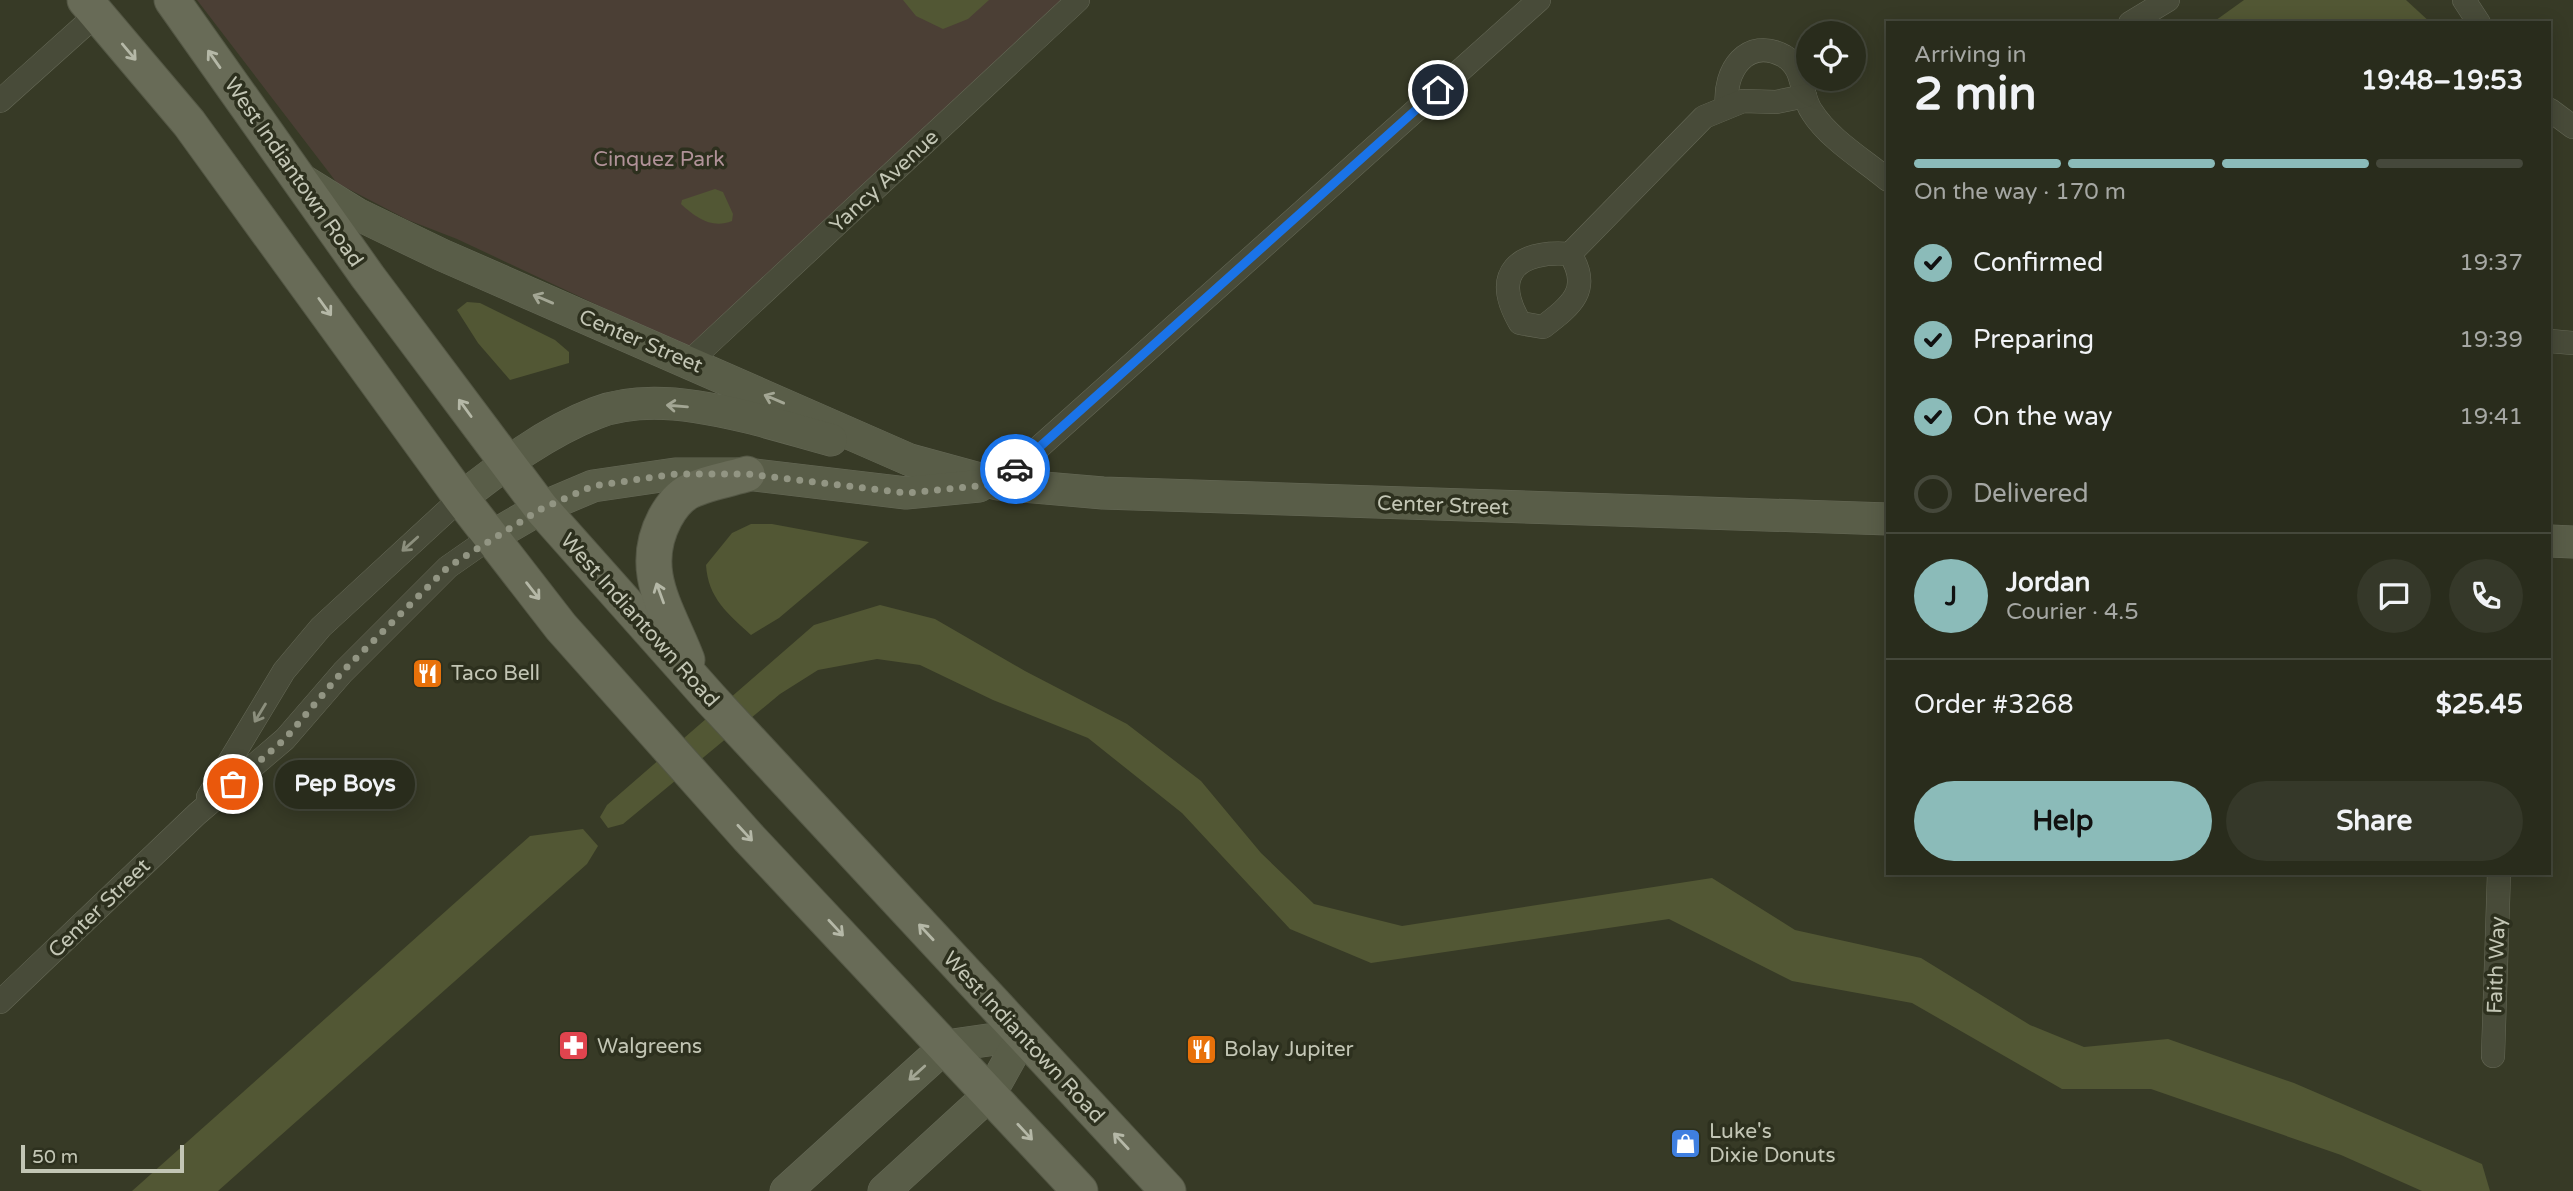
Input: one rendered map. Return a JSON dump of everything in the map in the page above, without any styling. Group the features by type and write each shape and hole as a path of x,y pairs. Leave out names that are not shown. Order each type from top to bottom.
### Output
{"main road":[{"name":"West Indiantown Road","path":"172,0 295,175 541,509 702,689 1168,1191"},
{"path":"91,7 197,134 461,498 561,627 703,786 1080,1191"},
{"path":"702,689 659,593 652,569 653,545 671,505 689,491 747,474"}],"street":[{"name":"Yancy Avenue","path":"689,362 1078,0"},
{"path":"998,484 1539,0"},
{"path":"2133,21 2168,0"},
{"path":"2464,0 2478,21"},
{"path":"0,101 91,7"},
{"path":"1727,106 1725,86 1730,72 1740,60 1754,53 1770,52 1784,57 1796,67 1811,111 1821,124 1886,178"},
{"path":"1570,254 1690,127 1727,106 1743,101 1776,102 1805,96"},
{"path":"2551,111 2573,127"},
{"name":"Center Street","path":"295,175 356,214 392,231 911,460 998,484"},
{"path":"2551,341 2573,343"},
{"path":"461,498 505,463 597,412 643,405 713,410 911,460"},
{"name":"Center Street","path":"0,1002 197,814 285,739 342,672 448,567 491,537 541,509 593,486 675,474 747,474 906,493 998,484 1103,493 1886,519"},
{"name":"Center Street","path":"197,814 284,671 314,635 461,498"},
{"path":"2551,541 2573,542"},
{"name":"Faith Way","path":"2493,1056 2499,875"},
{"path":"786,1191 946,1046 1023,1035"},
{"path":"884,1191 990,1094 1023,1035"}],"green space":[{"name":"Cinquez Park","path":"197,0 1064,0 689,348 457,239 408,220 337,183"}],"shaded area":[{"path":"903,0 989,0 968,19 943,29 916,16"},
{"path":"2244,0 2406,0 2429,21 2215,21"},
{"path":"715,189 723,192 733,214 732,221 718,224 705,221 681,204 682,200"},
{"path":"467,302 480,303 555,340 569,352 569,363 510,380 478,343 457,310"},
{"path":"751,524 772,524 869,542 779,618 751,635 715,596 706,565 732,533"},
{"path":"880,605 935,619 1025,671 1127,724 1201,781 1261,853 1314,904 1402,926 1712,878 1795,930 1921,958 2030,1025 2084,1047 2168,1039 2294,1083 2482,1164 2490,1191 2422,1191 2341,1155 2151,1089 2062,1089 1912,1003 1792,981 1669,919 1371,963 1290,929 1182,813 1088,738 993,700 920,665 877,659 818,670 780,694 623,824 608,828 600,817 607,805 814,625"},
{"path":"583,829 598,846 587,864 218,1191 132,1191 530,836"}],"way so far":[{"path":"233,784 285,739 342,672 448,567 491,537 541,509 593,486 675,474 747,474 906,493 998,484 1015,469"}],"place":[{"name":"Taco Bell","path":"428,673"},
{"name":"Pep Boys","path":"233,784"},
{"name":"Walgreens","path":"574,1046"},
{"name":"Bolay Jupiter","path":"1201,1049"},
{"name":"Luke's Dixie Donuts","path":"1686,1143"}],"route":[{"path":"1015,469 1438,90"}]}
